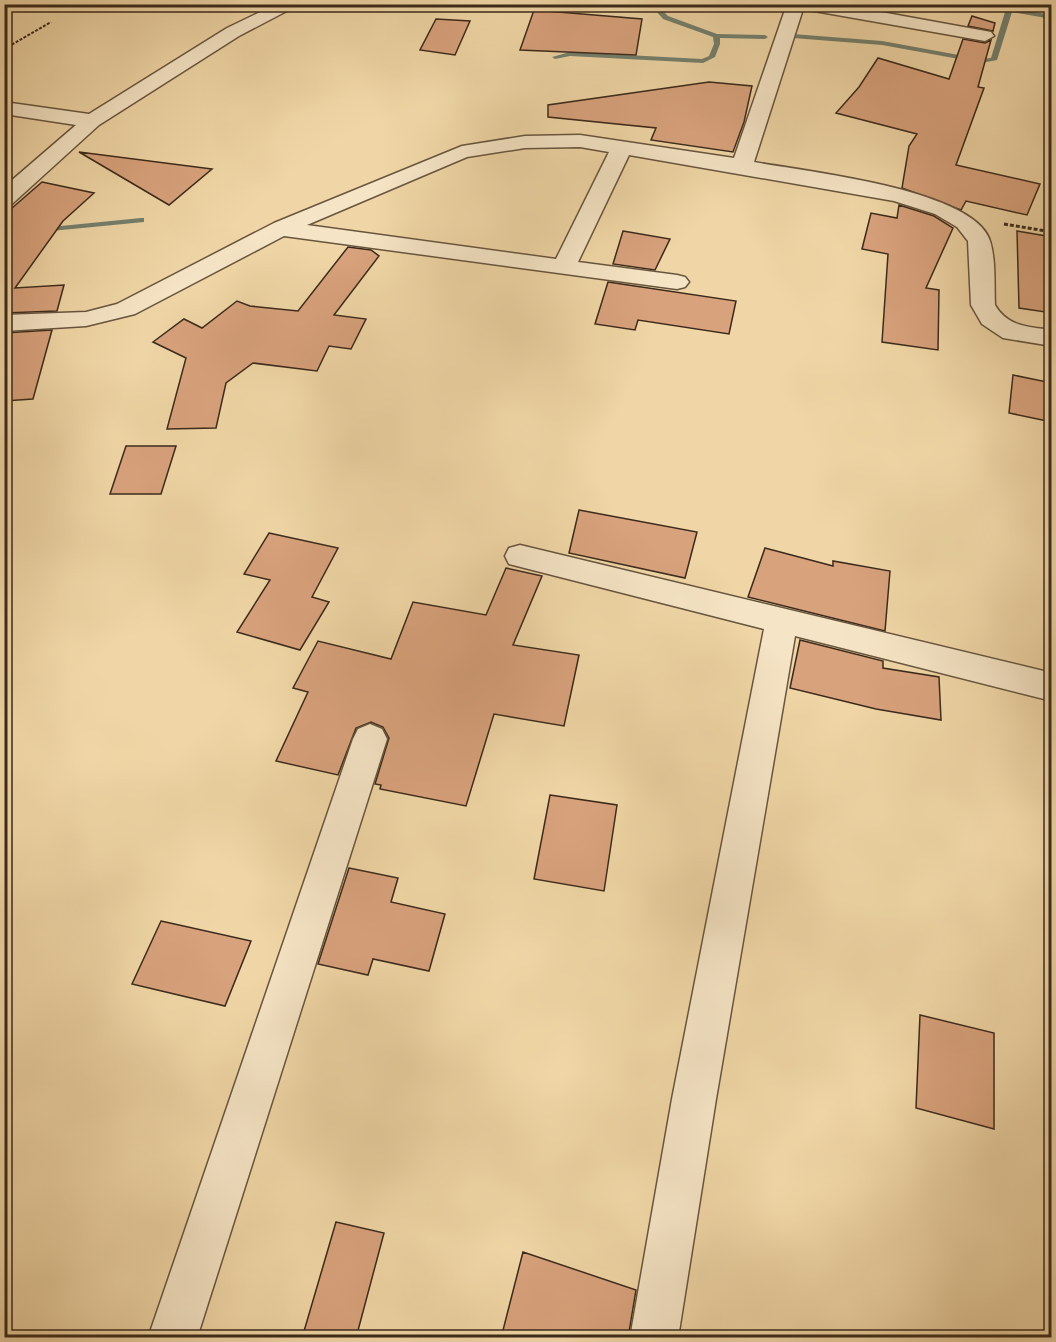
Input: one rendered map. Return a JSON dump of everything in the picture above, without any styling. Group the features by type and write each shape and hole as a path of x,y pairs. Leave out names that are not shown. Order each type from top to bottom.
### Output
{"street":[{"path":"4,199 92,121 233,32 292,4"},
{"path":"742,166 796,4"},
{"path":"805,4 985,36"},
{"path":"1036,4 1042,5"},
{"path":"4,108 92,121"},
{"path":"4,323 86,319 126,309 282,228 462,152 525,142 580,141 742,166 898,195 943,209 964,222 979,240 982,305 991,319 1012,333 1052,338"},
{"path":"564,267 622,147"},
{"path":"282,228 677,282"},
{"path":"520,556 1052,687"},
{"path":"654,1338 694,1099 782,620"},
{"path":"172,1338 370,739"}],"path":[{"path":"4,49 51,22"}],"building":[{"path":"534,10 642,19 636,55 520,50"},
{"path":"972,16 995,23 993,31 968,26"},
{"path":"436,19 470,21 455,55 420,50"},
{"path":"963,39 985,43 991,40 978,87 984,88 956,165 1040,184 1027,215 966,201 961,210 902,188 909,146 917,134 836,113 859,87 878,58 949,79"},
{"path":"709,82 752,86 744,122 733,152 651,140 656,128 548,117 548,105"},
{"path":"79,152 212,169 169,205"},
{"path":"42,182 94,193 63,221 15,288 64,285 57,311 4,313 4,215"},
{"path":"899,205 934,216 953,228 926,288 939,290 938,350 882,342 888,254 862,249 871,213 897,218"},
{"path":"623,231 670,239 655,270 613,264"},
{"path":"1017,231 1052,237 1052,313 1019,308"},
{"path":"348,247 371,250 379,256 334,315 366,319 351,349 329,346 317,371 253,363 226,383 216,428 167,429 186,358 153,342 184,319 202,328 237,301 250,306 298,311"},
{"path":"608,282 736,301 729,334 638,320 635,330 595,324"},
{"path":"52,330 33,399 4,401 4,333"},
{"path":"1013,375 1052,383 1052,422 1009,413"},
{"path":"126,446 176,446 161,494 110,494"},
{"path":"579,510 697,532 685,578 569,553"},
{"path":"269,533 338,548 312,597 329,602 300,650 237,632 270,580 244,574"},
{"path":"765,548 833,566 833,561 890,571 885,631 748,597"},
{"path":"506,568 542,576 513,645 579,655 564,726 494,714 466,806 380,789 381,785 375,784 389,738 383,727 371,722 356,728 338,775 276,761 308,692 293,688 318,641 391,659 413,602 486,615"},
{"path":"800,640 883,661 883,668 939,677 941,720 876,709 790,688"},
{"path":"550,795 617,805 604,891 534,879"},
{"path":"349,868 398,878 391,902 445,914 429,971 373,959 368,975 318,964"},
{"path":"161,921 251,941 225,1006 132,984"},
{"path":"920,1015 994,1033 994,1129 916,1108"},
{"path":"336,1222 384,1233 356,1338 302,1338"},
{"path":"523,1252 636,1290 628,1338 501,1338"}],"waterway":[{"path":"653,4 665,18 716,36"},
{"path":"941,4 1009,10"},
{"path":"793,36 882,43 981,61 994,60 1009,10"},
{"path":"1009,10 1052,17"},
{"path":"555,57 570,54 703,61 712,57 717,44 716,36"},
{"path":"716,36 765,37"},
{"path":"41,230 141,220"}]}
